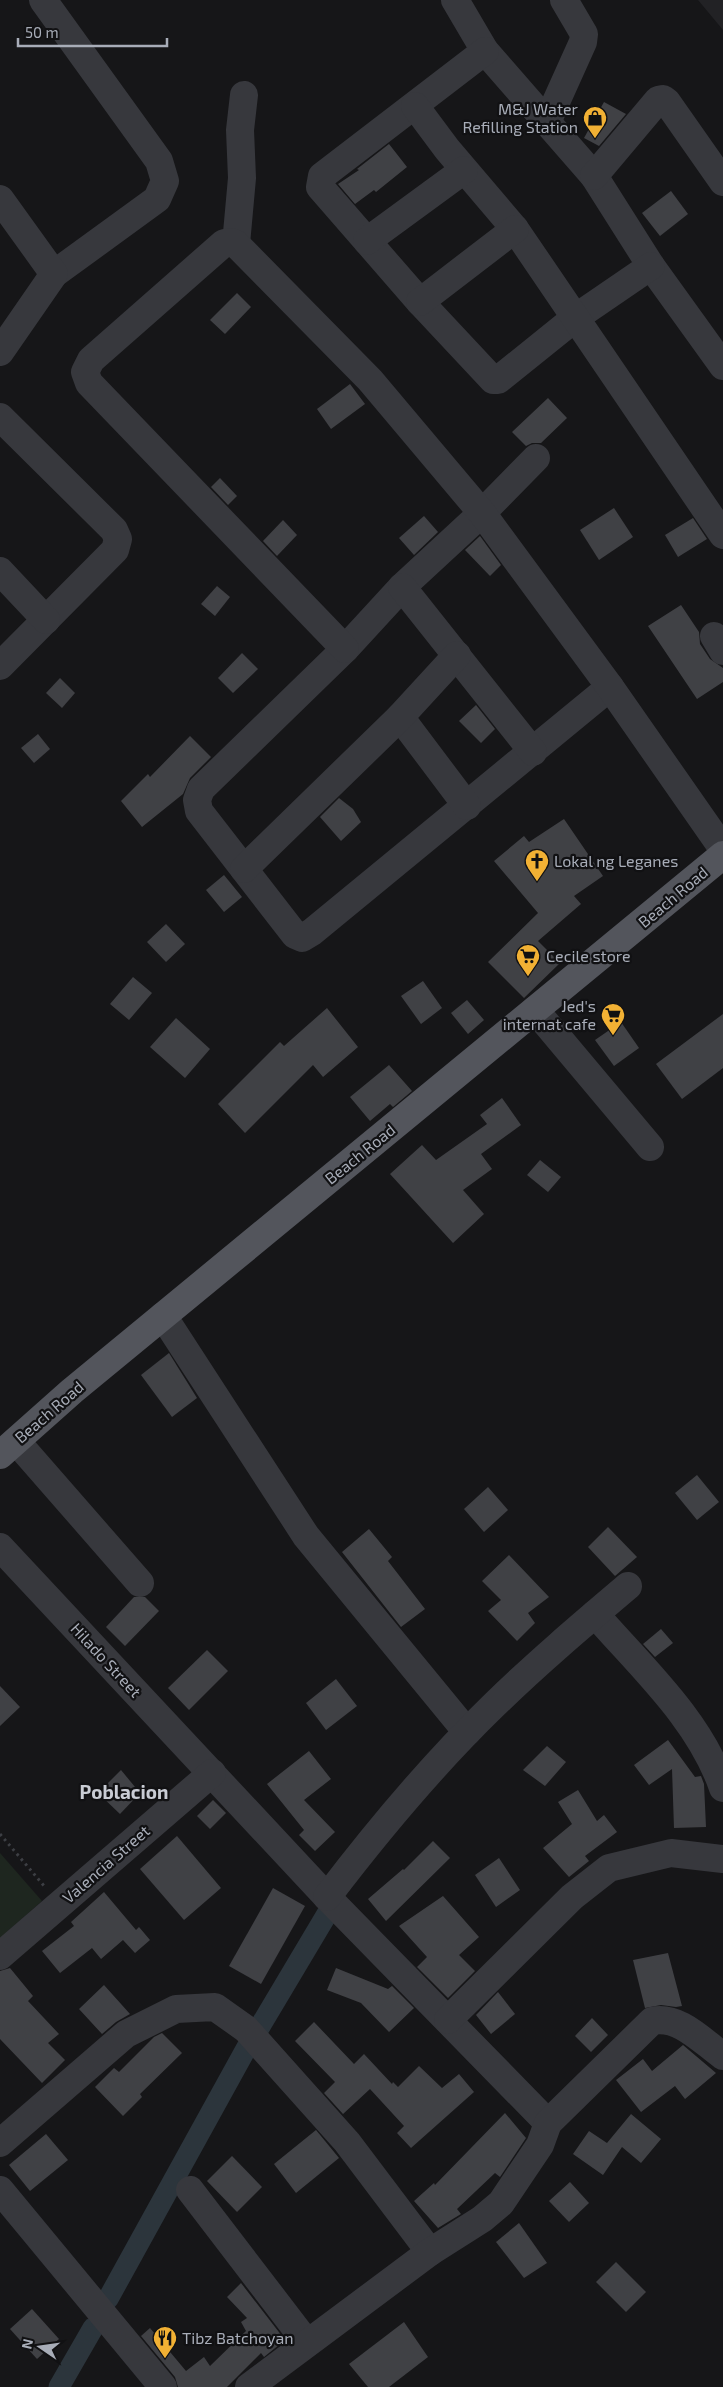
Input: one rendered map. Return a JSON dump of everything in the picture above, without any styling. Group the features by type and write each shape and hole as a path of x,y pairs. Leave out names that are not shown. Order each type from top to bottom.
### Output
{"main road":[{"name":"Beach Road","path":"8,1448 72,1391 723,856"}],"street":[{"path":"0,352 54,274 156,199 165,182 159,161 43,0"},
{"path":"455,0 485,51 594,176 652,266 723,366"},
{"path":"547,122 583,42 584,34 564,0"},
{"path":"485,51 322,176 320,187 420,302 496,380 575,318 652,266"},
{"path":"236,244 242,178 240,130 244,95"},
{"path":"594,176 658,100 663,99 723,182"},
{"path":"415,106 464,170 515,229 723,534"},
{"path":"367,241 464,170"},
{"path":"0,199 54,274"},
{"path":"420,302 515,229"},
{"path":"345,649 89,382 85,372 91,360 224,243 231,242 236,244 370,380 482,513 610,686 723,849"},
{"path":"0,416 114,530 118,539 115,550 0,666"},
{"path":"536,458 482,513 402,587 345,649 201,789 197,800 199,811 295,935 302,938 312,932 467,806 610,686"},
{"path":"0,571 46,620"},
{"path":"402,587 533,752"},
{"path":"244,869 400,717 457,655"},
{"path":"400,717 467,806"},
{"path":"535,1010 650,1147"},
{"path":"164,1316 306,1536 467,1732"},
{"path":"8,1448 140,1584"},
{"name":"Hilado Street","path":"0,1547 326,1897 548,2123"},
{"path":"326,1897 362,1851 467,1732 528,1673 628,1586"},
{"path":"595,1614 686,1718 716,1769 723,1788"},
{"name":"Valencia Street","path":"0,1956 212,1773"},
{"path":"448,2020 572,1898 609,1868 671,1853 722,1854"},
{"path":"0,2143 126,2034 176,2009 215,2007 246,2029 312,2101 347,2142 430,2252"},
{"path":"249,2387 430,2252 482,2219 501,2203 540,2145 548,2123 652,2021 664,2019 674,2021 723,2056"},
{"path":"0,2190 163,2387"},
{"path":"190,2190 307,2343"}],"path":[{"path":"0,1834 60,1904"}],"shaded area":[{"path":"698,0 723,0 723,30"},
{"path":"0,1853 42,1901 0,1938"}],"building":[{"path":"604,102 626,114 599,146 584,138"},
{"path":"389,144 407,167 376,192 374,190 355,204 338,184 359,170 357,169"},
{"path":"671,191 688,214 660,236 642,213"},
{"path":"237,293 251,307 225,334 210,320"},
{"path":"350,384 365,404 331,429 317,409"},
{"path":"548,398 567,418 541,443 532,443 526,446 512,432"},
{"path":"220,478 237,496 228,505 211,487"},
{"path":"614,508 633,537 599,560 580,530"},
{"path":"424,516 438,532 414,555 399,538"},
{"path":"693,518 707,539 678,557 665,535"},
{"path":"283,520 297,535 277,556 263,541"},
{"path":"480,536 501,565 490,576 465,550"},
{"path":"217,586 230,597 215,616 201,604"},
{"path":"681,605 699,632 700,644 710,659 723,668 723,682 697,699 648,626"},
{"path":"242,653 258,669 233,693 218,678"},
{"path":"60,678 75,693 62,708 46,693"},
{"path":"476,705 495,729 481,743 459,721"},
{"path":"38,734 50,749 34,763 21,748"},
{"path":"190,736 211,757 190,778 183,794 142,827 121,801 148,774 150,777"},
{"path":"339,798 353,809 361,822 341,841 320,817"},
{"path":"564,819 603,876 574,896 581,904 538,941 560,963 524,998 488,962 538,913 494,861 524,836 529,842"},
{"path":"224,875 242,897 224,912 206,890"},
{"path":"166,924 185,944 166,962 147,942"},
{"path":"133,977 152,993 129,1020 110,1004"},
{"path":"423,981 442,1008 421,1024 401,996"},
{"path":"467,1000 484,1020 468,1034 451,1013"},
{"path":"327,1008 358,1047 323,1077 313,1065 245,1133 218,1104 280,1042 284,1046"},
{"path":"723,1014 723,1068 682,1099 656,1064"},
{"path":"176,1018 210,1049 185,1078 150,1047"},
{"path":"621,1022 639,1048 614,1066 595,1040"},
{"path":"389,1065 412,1091 393,1107 390,1104 370,1121 350,1097"},
{"path":"502,1098 521,1125 481,1154 492,1169 463,1190 484,1214 453,1243 390,1174 422,1145 436,1160 487,1124 480,1115"},
{"path":"540,1160 561,1177 548,1192 527,1175"},
{"path":"169,1353 197,1398 172,1417 141,1375"},
{"path":"697,1475 719,1502 697,1520 675,1493"},
{"path":"488,1487 508,1510 484,1532 464,1509"},
{"path":"608,1527 637,1557 615,1576 588,1547"},
{"path":"369,1529 392,1557 388,1561 425,1609 401,1627 342,1552"},
{"path":"509,1555 549,1597 528,1613 535,1623 517,1641 488,1611 501,1600 482,1581"},
{"path":"134,1597 145,1597 159,1611 125,1646 106,1627"},
{"path":"661,1629 673,1643 655,1657 643,1644"},
{"path":"207,1650 228,1671 189,1710 168,1688"},
{"path":"336,1679 357,1706 326,1730 306,1703"},
{"path":"0,1686 20,1707 0,1726"},
{"path":"668,1740 695,1777 701,1776 704,1784 706,1827 674,1828 672,1769 649,1785 634,1765"},
{"path":"547,1746 566,1762 545,1786 523,1770"},
{"path":"309,1751 331,1779 304,1800 335,1832 315,1851 299,1835 304,1830 267,1784"},
{"path":"121,1770 140,1793 120,1814 98,1793"},
{"path":"578,1790 597,1821 604,1815 617,1832 585,1856 589,1861 569,1877 543,1848 572,1824 558,1802"},
{"path":"213,1800 226,1813 210,1829 197,1816"},
{"path":"177,1836 221,1888 184,1920 140,1869"},
{"path":"433,1841 450,1858 386,1921 368,1899 404,1870"},
{"path":"499,1858 520,1890 496,1907 475,1875"},
{"path":"273,1888 305,1906 261,1984 229,1966"},
{"path":"104,1892 136,1930 139,1927 150,1940 135,1953 123,1940 101,1959 92,1948 60,1973 42,1951 74,1926 71,1922"},
{"path":"443,1896 479,1937 459,1955 475,1971 448,1998 417,1967 427,1957 399,1926"},
{"path":"668,1953 682,2006 661,2005 645,2008 633,1960"},
{"path":"10,1968 33,1996 28,2001 59,2034 48,2043 65,2060 42,2083 0,2039 0,1971"},
{"path":"336,1968 388,1989 392,1986 414,2008 389,2032 361,2003 327,1990"},
{"path":"104,1985 130,2014 116,2022 102,2034 79,2009"},
{"path":"498,1992 515,2014 491,2034 476,2015"},
{"path":"592,2018 608,2035 591,2052 575,2036"},
{"path":"314,2022 354,2064 364,2054 392,2084 393,2082 398,2087 419,2066 442,2088 459,2074 474,2092 411,2148 397,2133 404,2126 370,2089 343,2114 324,2093 335,2082 295,2041"},
{"path":"162,2033 182,2053 140,2094 142,2097 123,2116 95,2087 114,2068 119,2072 154,2037"},
{"path":"683,2045 716,2073 685,2099 675,2086 641,2112 616,2080 643,2059 652,2071"},
{"path":"505,2113 526,2138 500,2177 495,2173 457,2209 461,2214 438,2228 414,2201 434,2183 435,2185"},
{"path":"631,2114 661,2139 641,2163 622,2147 603,2175 573,2154 589,2131 607,2143"},
{"path":"316,2130 339,2158 296,2193 274,2164"},
{"path":"46,2134 68,2160 30,2191 9,2165"},
{"path":"232,2156 262,2187 237,2212 207,2181"},
{"path":"570,2182 589,2203 569,2222 549,2201"},
{"path":"519,2223 547,2263 524,2278 496,2242"},
{"path":"616,2262 646,2292 626,2312 596,2282"},
{"path":"241,2283 285,2340 264,2357 261,2353 227,2387 178,2387 175,2377 141,2336 150,2328 186,2371 204,2357 210,2366 246,2331 241,2322 247,2318 227,2297"},
{"path":"32,2309 59,2339 37,2359 10,2329"},
{"path":"404,2322 428,2357 389,2387 368,2387 349,2364"}],"waterway":[{"path":"259,2028 327,1914"},
{"path":"108,2299 247,2047"},
{"path":"59,2387 93,2328"}],"place":[{"name":"M&J Water Refilling Station","path":"595,139"},
{"name":"Lokal ng Leganes","path":"537,882"},
{"name":"Cecile store","path":"528,977"},
{"name":"Jed's internat cafe","path":"613,1036"},
{"name":"Tibz Batchoyan","path":"165,2359"}],"district":[{"name":"Poblacion","path":"124,1792"}]}
